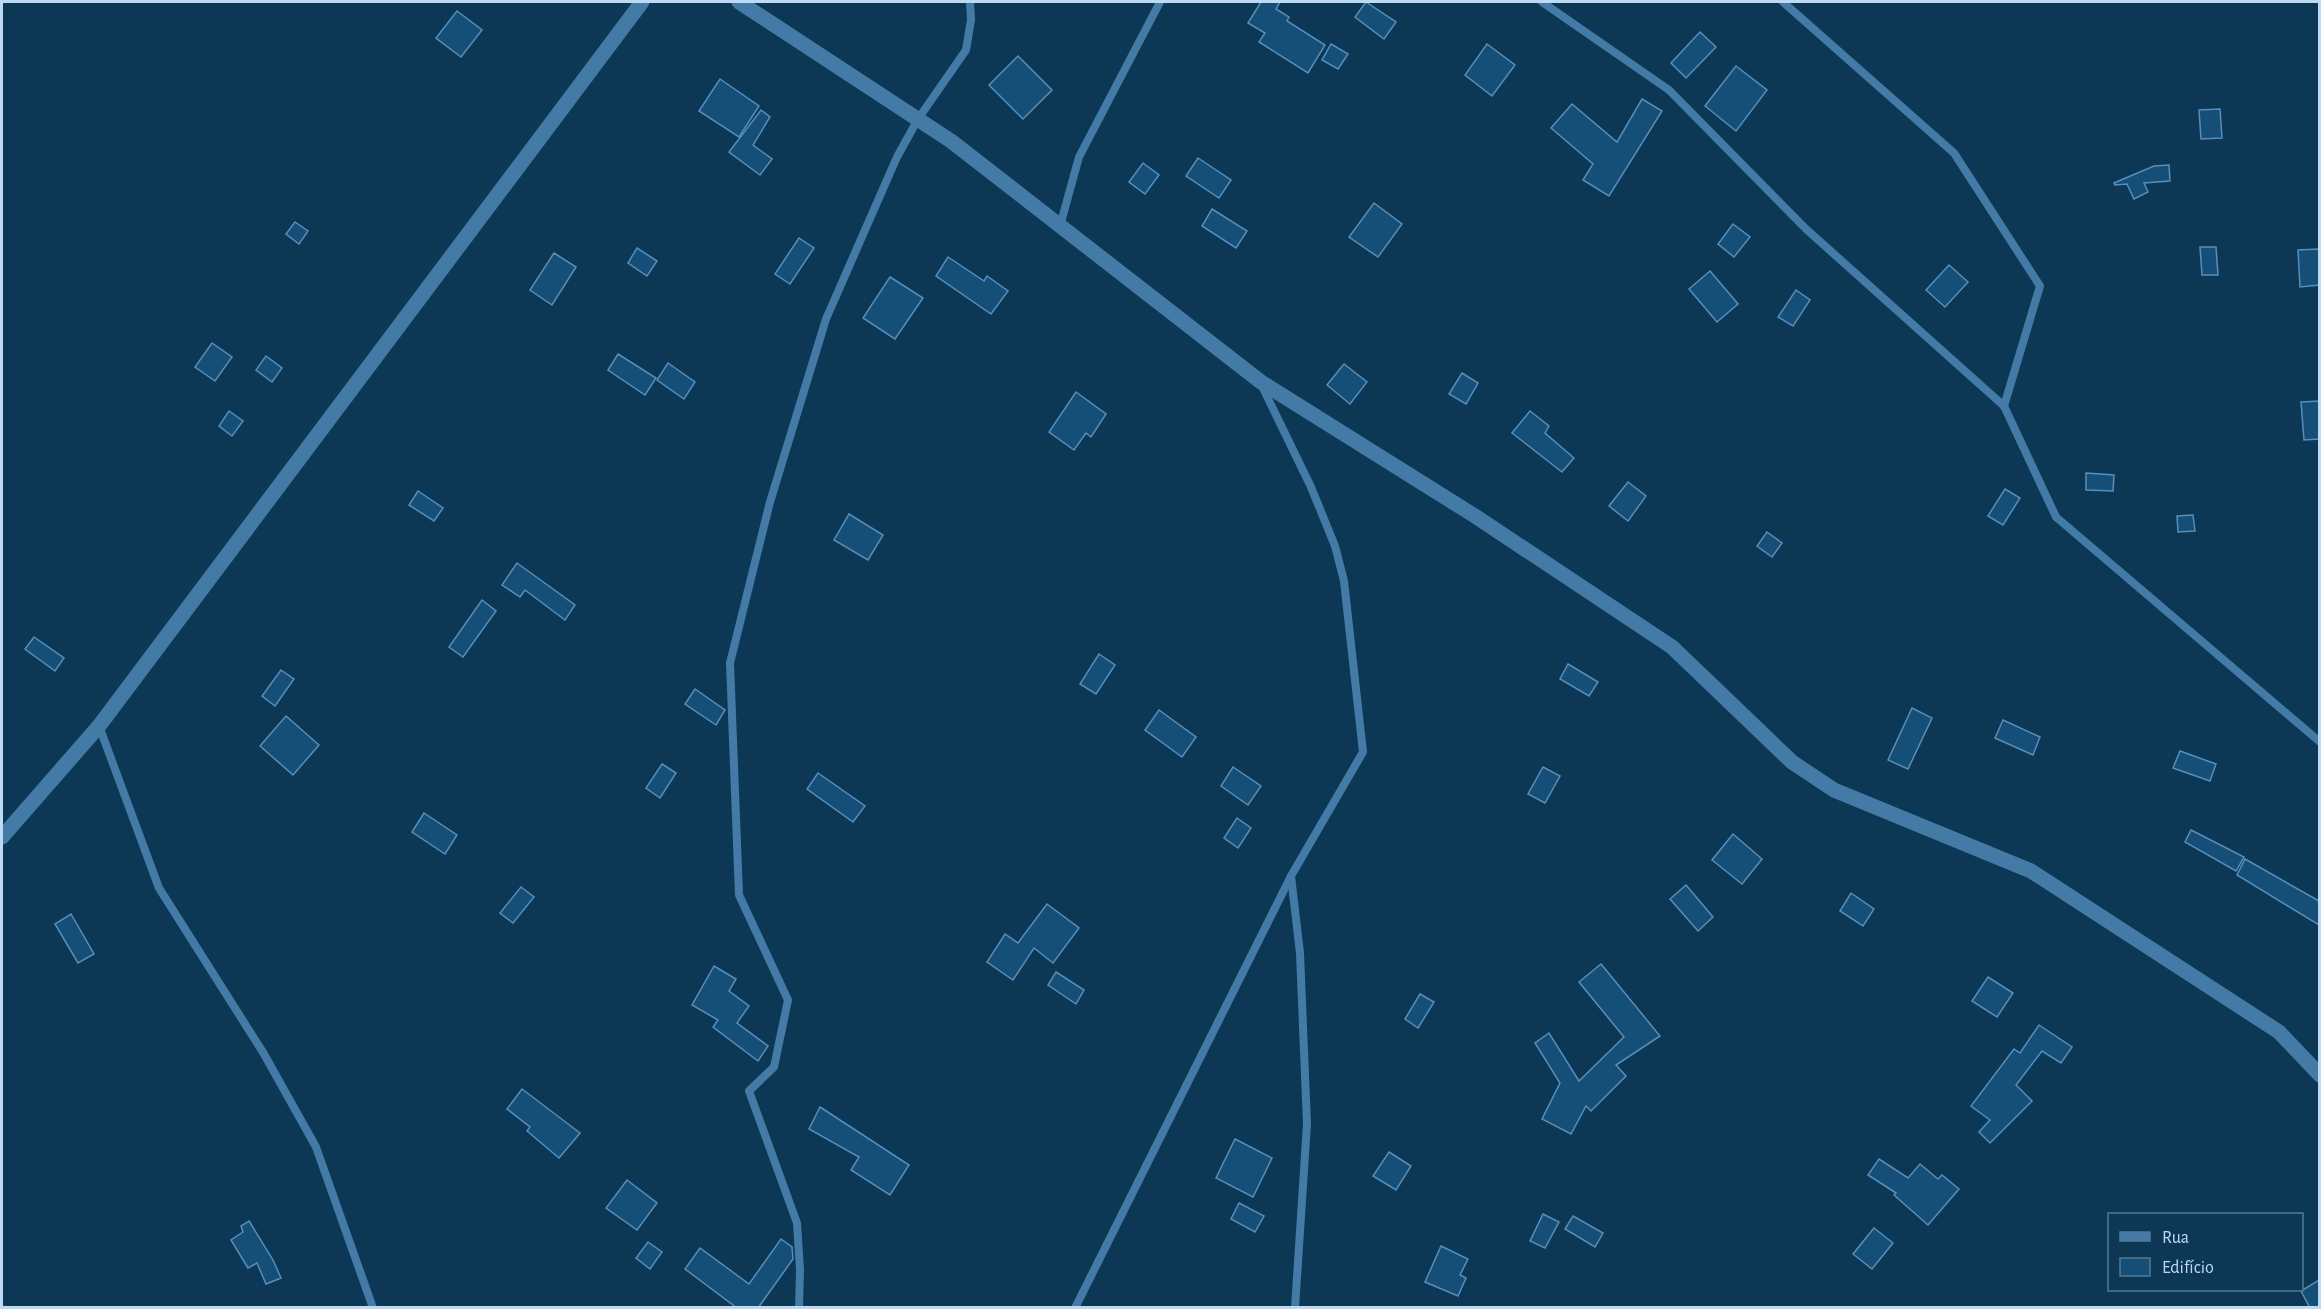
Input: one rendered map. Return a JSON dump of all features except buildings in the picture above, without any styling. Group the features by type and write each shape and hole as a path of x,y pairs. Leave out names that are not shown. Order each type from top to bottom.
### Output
{"street":[{"path":"2,837 99,726 642,2"},
{"path":"739,2 951,141 1261,382 1475,516 1671,647 1792,762 1834,790 2031,871 2279,1032 2319,1075"}],"lane":[{"path":"799,1308 800,1270 796,1223 750,1091 774,1066 788,1000 739,895 730,663 770,502 826,319 897,157 918,119 966,50 971,20 970,2"},
{"path":"1060,226 1079,157 1160,2"},
{"path":"1542,2 1669,90 1806,229 2004,406 2056,517 2319,742"},
{"path":"1783,2 1954,153 2040,286 2004,406"},
{"path":"1075,1308 1291,876 1363,752 1344,581 1335,546 1311,487 1261,382"},
{"path":"99,726 159,888 264,1054 316,1147 373,1308"},
{"path":"1291,876 1300,953 1308,1124 1295,1308"}]}
